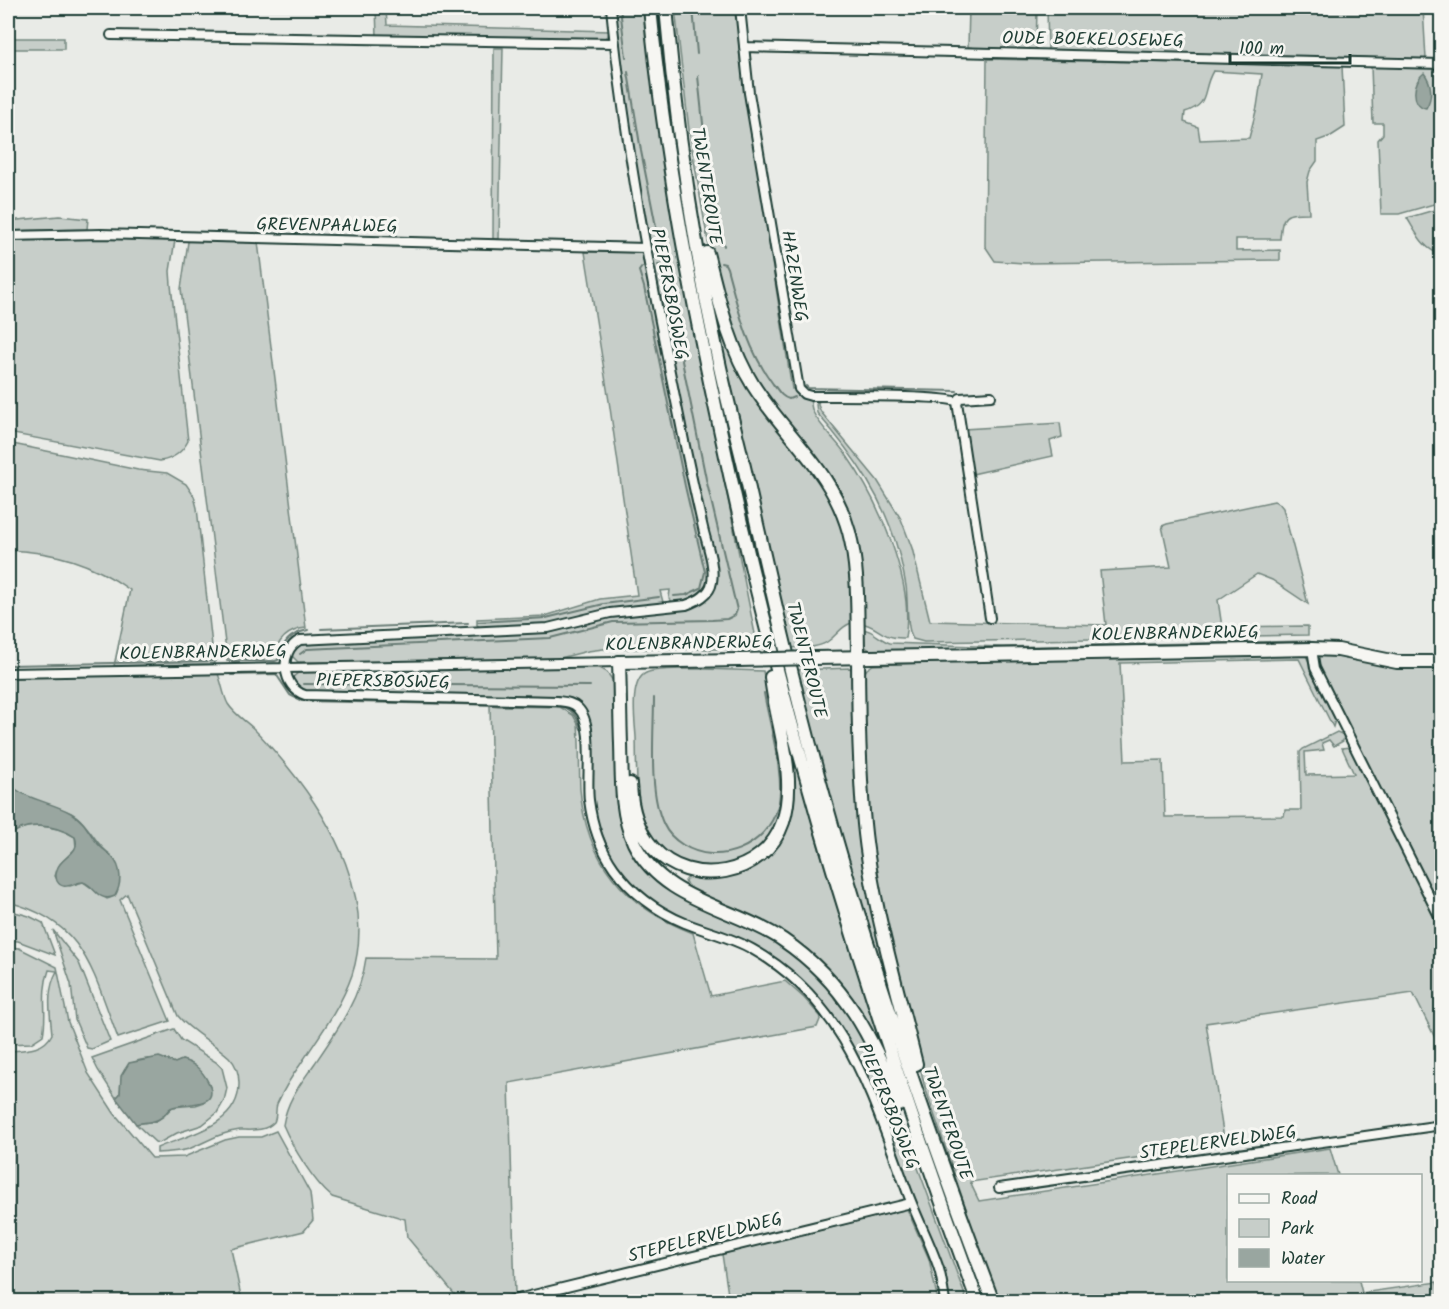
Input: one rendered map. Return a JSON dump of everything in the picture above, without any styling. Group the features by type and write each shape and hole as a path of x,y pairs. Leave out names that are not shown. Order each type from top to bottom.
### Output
{"main road":[{"name":"TWENTEROUTE","path":"650,8 666,141 685,262 737,511 767,637 837,888 892,1061 978,1302"},
{"name":"TWENTEROUTE","path":"666,8 671,65 687,183 717,354 790,669 826,805 866,940 931,1132 993,1302"},
{"path":"687,183 720,308 733,346 747,375 765,402 818,467 833,492 844,517 851,542 855,566 861,787 865,836 875,891 931,1132"},
{"path":"623,662 630,794 640,829 653,848 671,863 692,872 725,872 749,863 768,848 778,833 786,810 787,766 772,688 767,637"},
{"name":"KOLENBRANDERWEG","path":"623,662 1312,649 1338,650 1397,662 1442,662"},
{"path":"623,662 623,802 629,831 640,854 657,874 671,885 686,894 757,925 783,940 820,970 836,988 868,1033 939,1198"}],"street":[{"name":"PIEPERSBOSWEG","path":"611,8 646,248 680,423 710,560 712,584 707,594 686,605 610,613 548,628 308,639 295,643 290,650 286,669 293,689 305,695 557,700 570,702 577,707 582,713 586,728 589,800 593,822 605,854 614,868 640,896 654,907 687,924 752,949 793,977 811,994 849,1045 864,1076 911,1203 939,1268 945,1302"},
{"name":"HAZENWEG","path":"740,8 749,93 799,389 811,396 953,399 957,402"},
{"path":"111,35 615,43"},
{"name":"OUDE BOEKELOSEWEG","path":"744,47 1442,64"},
{"name":"GREVENPAALWEG","path":"8,236 100,234 646,248"},
{"path":"990,618 957,402 960,398 991,396"},
{"path":"1312,649 1315,668 1442,922"},
{"name":"KOLENBRANDERWEG","path":"8,673 623,662"},
{"name":"STEPELERVELDWEG","path":"999,1188 1442,1125"},
{"name":"STEPELERVELDWEG","path":"505,1302 911,1203"}],"green space":[{"path":"376,8 386,8 387,25 609,31 608,36 603,40 377,36"},
{"path":"615,8 643,8 671,215 758,649 603,649 548,661 298,662 292,656 291,651 296,645 303,643 548,631 609,616 681,610 693,607 711,594 717,574 657,292 633,151"},
{"path":"675,8 736,8 740,59 792,389 795,388 810,399 816,418 847,456 882,519 892,543 905,592 907,616 905,638 884,634 871,626 860,623 847,521 764,395 738,349 711,258 689,130"},
{"path":"969,8 1037,8 1036,51 968,47"},
{"path":"1047,8 1423,8 1426,59 1048,50"},
{"path":"8,38 64,38 64,49 8,49"},
{"path":"494,48 503,48 499,239 493,239"},
{"path":"987,59 1342,66 1345,127 1317,141 1317,161 1310,171 1307,182 1309,213 1286,217 1283,220 1280,239 1236,239 1236,251 1280,250 1280,260 1024,263 995,261 985,246","holes":["1213,71 1262,74 1249,138 1200,140 1198,127 1184,122 1185,112 1193,109 1202,101"]},
{"path":"1371,66 1441,68 1441,202 1399,214 1381,214 1378,140 1383,134 1383,123 1373,123"},
{"path":"1442,208 1441,254 1425,245 1407,218"},
{"path":"59,216 88,219 87,229 8,231 8,221"},
{"path":"66,237 175,240 170,271 188,441 180,452 169,459 160,461 8,433 8,241"},
{"path":"191,240 258,242 306,628 293,631 284,637 280,641 274,658 227,659 181,289 188,242"},
{"path":"636,251 644,253 709,563 709,585 697,596 679,602 673,603 669,598 670,590 660,591 663,602 660,605 606,610 554,624 482,629 477,625 477,619 545,616 600,599 637,595 585,252"},
{"path":"707,264 720,314 767,409 835,503 850,553 854,622 818,646 789,648 724,355"},
{"path":"819,399 818,405 821,412 877,480 901,519 912,548 930,621 1106,625 1100,571 1171,567 1162,526 1274,501 1283,508 1308,604 1272,580 1257,574 1218,600 1222,627 1308,626 1308,635 924,642 913,639 908,621 907,592 893,534 867,479 817,413 816,404"},
{"path":"1060,423 1062,437 1050,441 1053,456 972,474 964,429"},
{"path":"8,443 138,470 167,473 186,484 194,496 197,508 214,664 114,666 130,590 101,572 72,560 41,553 8,550"},
{"path":"860,629 890,643 1002,647 1309,641 1306,644 875,652 865,646"},
{"path":"1331,653 1396,668 1421,667 1441,671 1441,916 1316,663 1321,655"},
{"path":"1302,654 1306,656 1336,717 1333,727 1299,659 1120,663 1125,761 1163,760 1165,817 1284,816 1285,810 1301,810 1300,752 1337,732 1344,735 1343,741 1334,746 1329,740 1322,743 1324,750 1305,752 1306,775 1354,774 1342,748 1351,747 1441,929 1441,1050 1413,993 1206,1023 1225,1145 970,1182 979,1201 1330,1148 1338,1174 1227,1174 1227,1282 1359,1282 1362,1293 1437,1282 1441,1301 997,1301 924,1084 872,861 861,678 873,665 1092,656"},
{"path":"537,666 598,667 607,672 613,681 617,804 624,832 653,875 787,949 809,966 850,1011 896,1108 967,1301 950,1301 945,1272 909,1188 866,1074 851,1043 829,1011 805,985 782,966 726,934 689,922 653,904 624,876 612,859 598,823 592,793 589,725 570,700 560,696 309,692 298,690 292,678 298,673 318,671"},
{"path":"850,668 853,671 857,780 902,1034 838,827 796,670"},
{"path":"657,670 763,671 777,744 782,785 779,815 769,835 755,850 738,861 718,867 699,867 679,861 662,849 644,820 637,785 634,702 637,684 641,677 650,671"},
{"path":"218,674 228,704 287,766 320,812 334,837 346,864 354,891 358,919 358,947 352,975 341,999 329,1022 293,1074 277,1104 274,1122 262,1129 226,1133 189,1149 157,1153 157,1148 210,1127 231,1109 237,1098 238,1072 229,1057 178,1016 127,894 120,900 170,1021 118,1038 93,971 70,936 54,922 34,911 8,902 8,839 22,829 40,826 59,830 75,837 76,848 60,864 55,876 60,884 70,886 83,882 107,899 110,898 111,855 76,816 30,798 8,783 8,677"},
{"path":"490,705 560,707 573,715 578,724 580,789 584,815 591,839 601,860 629,896 669,923 693,933 711,996 785,981 821,1017 817,1027 509,1083 515,1294 484,1301 460,1301 407,1237 405,1219 332,1197 304,1164 283,1125 295,1092 347,1013 359,986 366,958 496,959"},
{"path":"792,750 819,848 879,1041 825,970 690,891 685,881 690,875 735,872 783,833 788,751"},
{"path":"8,910 43,923 55,955 18,941 8,940"},
{"path":"53,930 79,963 110,1041 92,1049 87,1048 75,1020 71,984"},
{"path":"8,947 19,948 57,967 68,1022 88,1073 114,1113 152,1158 184,1157 225,1140 239,1137 261,1137 276,1131 310,1193 313,1220 304,1231 231,1249 242,1301 8,1301 8,1051 39,1047 52,1034 50,994 57,971 49,970 46,979 43,1035 31,1043 8,1044"},
{"path":"174,1029 181,1040 222,1068 227,1088 224,1101 217,1113 202,1125 177,1133 159,1143 136,1124 156,1121 172,1107 205,1102 210,1087 202,1073 192,1064 182,1060 175,1063 158,1059 138,1061 125,1070 121,1080 120,1094 116,1098 92,1058"},
{"path":"907,1209 929,1259 938,1301 729,1301 722,1254"}],"water":[{"path":"1424,73 1431,90 1426,108 1421,106 1415,98 1417,81"},
{"path":"8,783 22,793 63,809 80,820 118,866 120,881 115,896 108,898 102,896 83,882 65,886 59,884 56,877 58,867 76,846 75,837 68,833 50,827 31,826 14,833 8,839"},
{"path":"159,1057 175,1063 182,1060 197,1067 207,1080 211,1089 210,1096 201,1102 171,1108 163,1116 151,1122 136,1124 116,1098 120,1094 121,1076 129,1063"}],"waterway":[{"path":"620,8 626,57"},
{"path":"693,8 697,54"},
{"path":"628,72 661,252"},
{"path":"698,76 706,152 724,246"},
{"path":"721,263 727,268 744,328 756,357 780,393 789,399 794,397"},
{"path":"658,265 669,264"},
{"path":"642,267 639,271 705,572 701,588 686,595 674,596"},
{"path":"300,654 307,649 550,638 613,622 712,620 727,619 735,615 737,610 706,479 665,277"},
{"path":"806,386 808,388 957,391"},
{"path":"478,622 546,618 604,604 659,597"},
{"path":"321,629 468,623"},
{"path":"227,661 278,660 288,640 308,630"},
{"path":"8,665 215,661"},
{"path":"231,675 276,674 290,695 302,701 558,706 567,708 573,713 581,729"},
{"path":"303,684 590,686"},
{"path":"654,698 653,763 659,812 666,828 677,841 697,851 711,854 726,853 752,842 772,820 778,806 780,781 764,693"}]}
